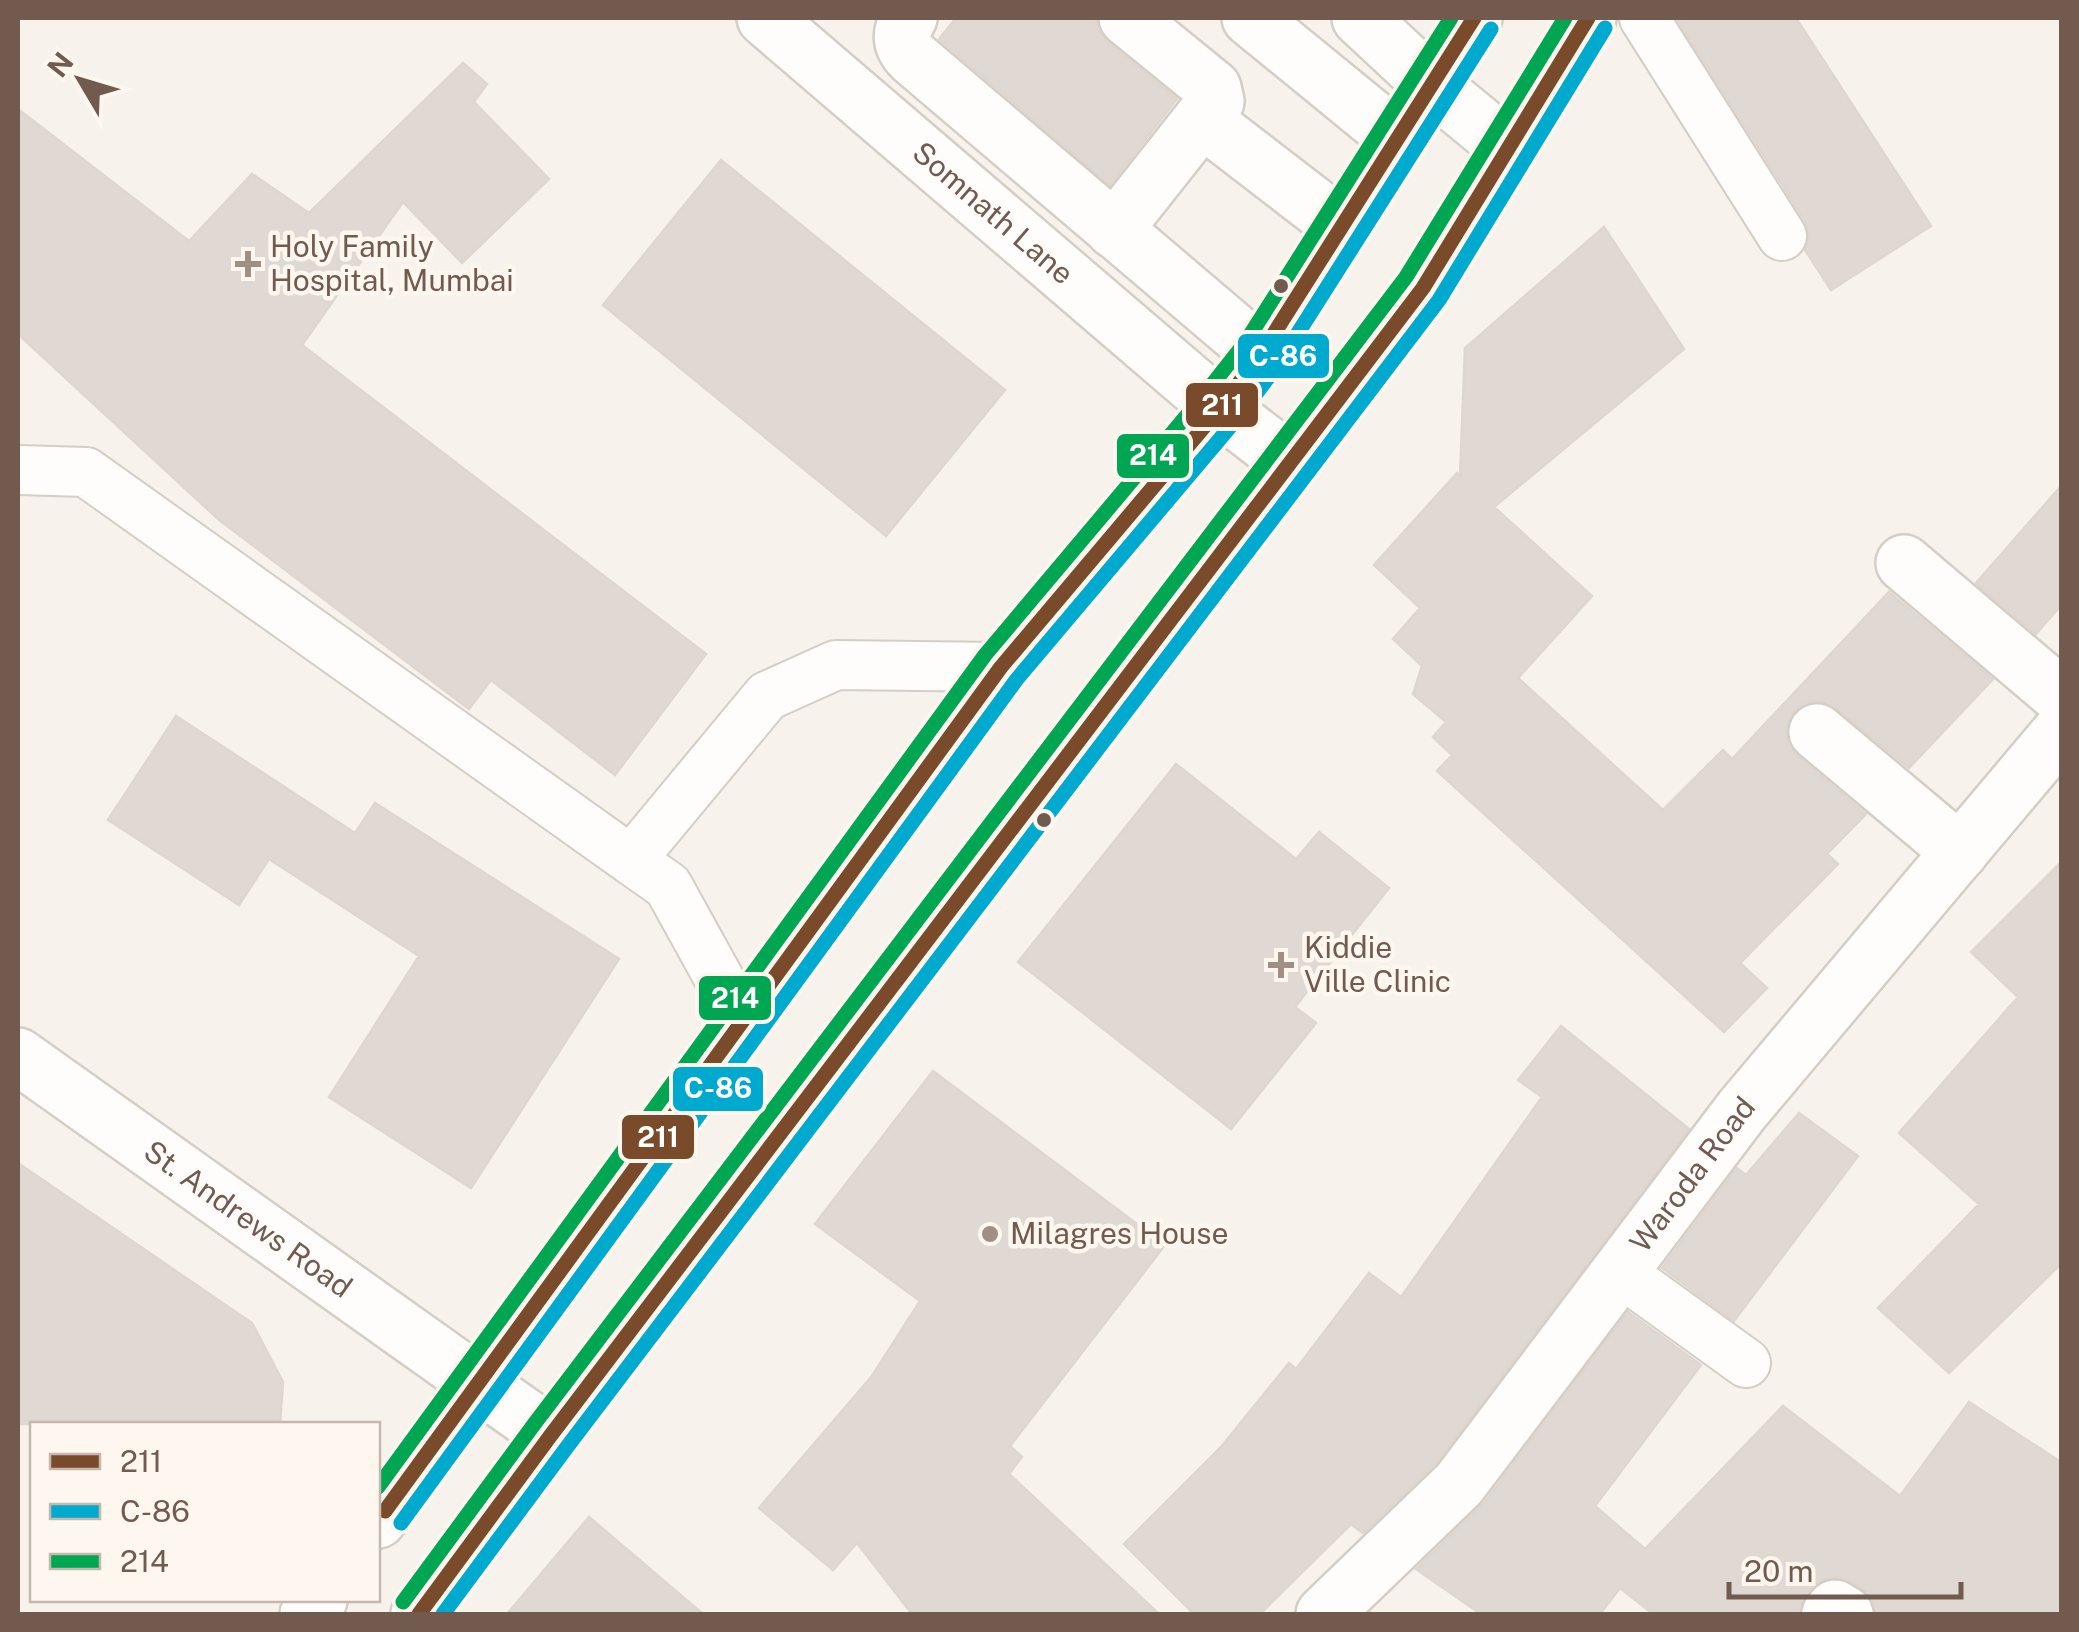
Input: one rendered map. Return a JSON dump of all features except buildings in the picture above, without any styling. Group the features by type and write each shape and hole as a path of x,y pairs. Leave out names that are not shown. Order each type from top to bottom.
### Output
{"street":[{"name":"Somnath Lane","path":"765,18 1220,408 1290,462"},
{"path":"909,18 901,40 906,51 1261,354"},
{"path":"1114,230 1216,101 1214,88 1127,18"},
{"path":"1250,18 1398,139"},
{"path":"1360,18 1508,148"},
{"path":"380,1517 1001,667 1261,354 1474,18"},
{"path":"420,1614 551,1435 1423,288 1588,18"},
{"path":"1202,119 1341,226"},
{"path":"1904,564 2062,696"},
{"name":"Waroda Road","path":"1324,1614 1459,1484 1742,1110 2062,730"},
{"path":"1817,732 1960,852"},
{"name":"St. Andrews Road","path":"18,1056 551,1435"},
{"path":"1830,1614 1836,1608 1846,1614"}],"lane":[{"path":"1644,18 1782,236"},
{"path":"18,470 86,472 668,886 742,1020"},
{"path":"631,860 767,696 836,665 1001,667"},
{"path":"1620,1272 1746,1363"}],"transit line":[{"name":"214","path":"380,1484 985,655 1245,343 1451,18"},
{"name":"211","path":"385,1511 1001,667 1261,354 1474,18"},
{"name":"214","path":"403,1602 1406,277 1565,18"},
{"name":"211","path":"419,1614 1423,288 1588,18"},
{"name":"C-86","path":"443,1614 1439,300 1605,28"},
{"name":"C-86","path":"401,1523 1017,679 1277,366 1491,29"}],"place":[{"name":"Holy Family Hospital, Mumbai","path":"248,264"},
{"name":"Kiddie Ville Clinic","path":"1281,965"},
{"name":"Milagres House","path":"990,1234"}]}
